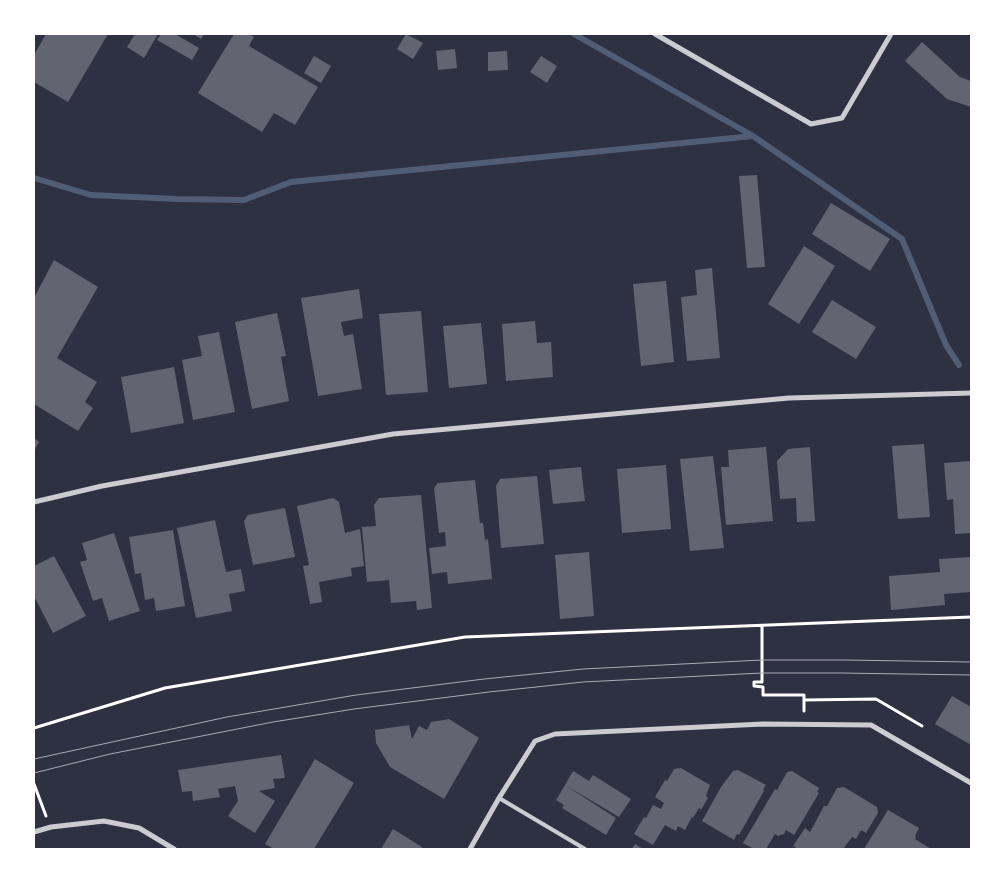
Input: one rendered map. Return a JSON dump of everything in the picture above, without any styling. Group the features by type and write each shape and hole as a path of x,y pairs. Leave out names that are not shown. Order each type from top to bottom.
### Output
{"street":[{"path":"655,34 811,124 842,118 891,34"},
{"path":"34,502 102,486 394,434 789,398 971,393"},
{"path":"470,849 535,741 555,734 763,724 871,725 971,783"},
{"path":"34,832 51,827 104,821 138,828 174,849"}],"lane":[{"path":"499,798 585,849"}],"path":[{"path":"34,728 166,688 465,638 971,617"},
{"path":"762,626 762,682 754,682 754,686 763,687 763,695 804,695 804,700 876,699 922,726"},
{"path":"34,784 51,827"}],"building":[{"path":"46,34 108,34 68,102 34,82 34,55"},
{"path":"135,34 158,34 144,58 127,47"},
{"path":"161,34 175,34 199,48 192,60 157,40"},
{"path":"193,34 204,34 201,39"},
{"path":"234,34 249,34 254,37 249,46 318,87 295,125 274,113 262,132 198,93"},
{"path":"406,34 423,43 413,59 397,49"},
{"path":"922,42 960,77 971,81 971,107 947,99 905,61"},
{"path":"455,49 457,68 438,70 436,51"},
{"path":"507,51 508,70 488,71 488,52"},
{"path":"314,56 331,66 321,83 304,73"},
{"path":"541,56 557,66 547,83 530,72"},
{"path":"757,175 765,267 747,268 739,176"},
{"path":"831,203 890,239 870,271 812,234"},
{"path":"804,246 835,266 799,324 768,304"},
{"path":"54,260 98,287 57,358 97,382 85,402 93,408 78,431 34,404 34,298"},
{"path":"712,268 720,358 687,361 681,297 697,295 695,270"},
{"path":"666,281 674,362 641,366 633,284"},
{"path":"359,289 363,318 341,322 344,336 353,334 362,389 318,396 301,298"},
{"path":"832,300 876,327 856,359 812,332"},
{"path":"421,311 428,392 386,395 379,314"},
{"path":"277,313 286,356 281,357 289,401 252,409 235,322"},
{"path":"535,321 537,343 551,342 553,377 506,381 502,324"},
{"path":"481,323 487,384 449,388 443,326"},
{"path":"219,332 235,412 193,420 182,360 202,356 198,336"},
{"path":"174,367 184,423 131,433 121,377"},
{"path":"34,438 39,442 34,451"},
{"path":"924,444 930,517 898,519 892,446"},
{"path":"766,447 773,521 726,525 721,467 729,467 728,450"},
{"path":"810,447 815,521 797,522 796,498 780,499 777,461 788,449"},
{"path":"713,456 724,548 690,551 680,459"},
{"path":"971,461 971,533 955,534 953,499 947,500 944,463"},
{"path":"666,465 671,529 622,533 617,469"},
{"path":"581,467 585,501 553,504 549,470"},
{"path":"537,476 544,544 501,548 496,486 500,479"},
{"path":"475,480 480,523 483,523 485,540 488,539 492,579 448,584 447,572 432,574 429,548 446,546 445,532 439,533 434,488 438,483"},
{"path":"421,495 432,608 417,610 416,601 391,603 389,580 367,582 362,527 376,526 374,505 379,498"},
{"path":"333,498 339,502 345,533 360,529 364,566 351,568 352,576 319,582 322,602 310,604 303,566 309,565 297,506"},
{"path":"285,508 295,557 253,565 244,521 248,515"},
{"path":"215,520 226,572 241,569 245,591 229,594 232,611 196,618 177,528"},
{"path":"173,530 185,606 156,611 154,598 145,600 141,573 135,574 129,537"},
{"path":"114,533 140,611 109,621 102,598 93,601 80,562 87,560 82,543"},
{"path":"589,552 594,616 560,619 555,555"},
{"path":"54,556 86,616 53,633 34,596 34,566"},
{"path":"971,557 971,592 944,594 945,605 891,610 889,576 940,572 939,559"},
{"path":"952,696 971,707 971,745 935,724"},
{"path":"449,719 479,738 444,799 390,767 376,743 375,730 409,725 412,739 419,726 427,730 431,722"},
{"path":"281,755 285,778 273,779 275,788 259,791 275,801 255,833 228,816 238,801 235,786 218,789 220,797 193,801 192,791 182,792 178,770"},
{"path":"315,759 354,783 314,849 274,849 265,844"},
{"path":"681,768 710,785 706,796 708,798 701,810 699,808 692,817 685,830 678,826 676,831 665,825 653,845 634,834 653,805 661,809 664,803 655,797 674,769"},
{"path":"738,770 766,785 739,835 737,834 734,840 702,821 721,787 733,771"},
{"path":"573,771 589,781 593,775 631,799 619,817 565,785"},
{"path":"792,771 819,788 817,792 819,793 794,835 786,830 784,834 778,836 775,834 766,849 754,849 743,843 775,789 777,790 787,772"},
{"path":"565,785 616,818 606,835 562,808 564,805 556,800"},
{"path":"844,787 877,807 878,813 866,833 861,830 856,839 852,837 843,849 798,849 793,846 805,828 810,832 824,806 827,806 837,788"},
{"path":"888,810 919,828 915,839 931,849 864,849"},
{"path":"393,829 422,847 421,849 381,849"},
{"path":"635,844 643,849 632,849"}],"waterway":[{"path":"574,34 753,136 902,239 946,345 959,365"},
{"path":"34,178 91,195 244,200 291,182 753,136"}],"tram line":[{"path":"34,759 227,717 356,695 484,679 583,669 762,660 971,662"},
{"path":"34,773 110,754 273,722 354,709 583,682 762,673 971,675"}]}
